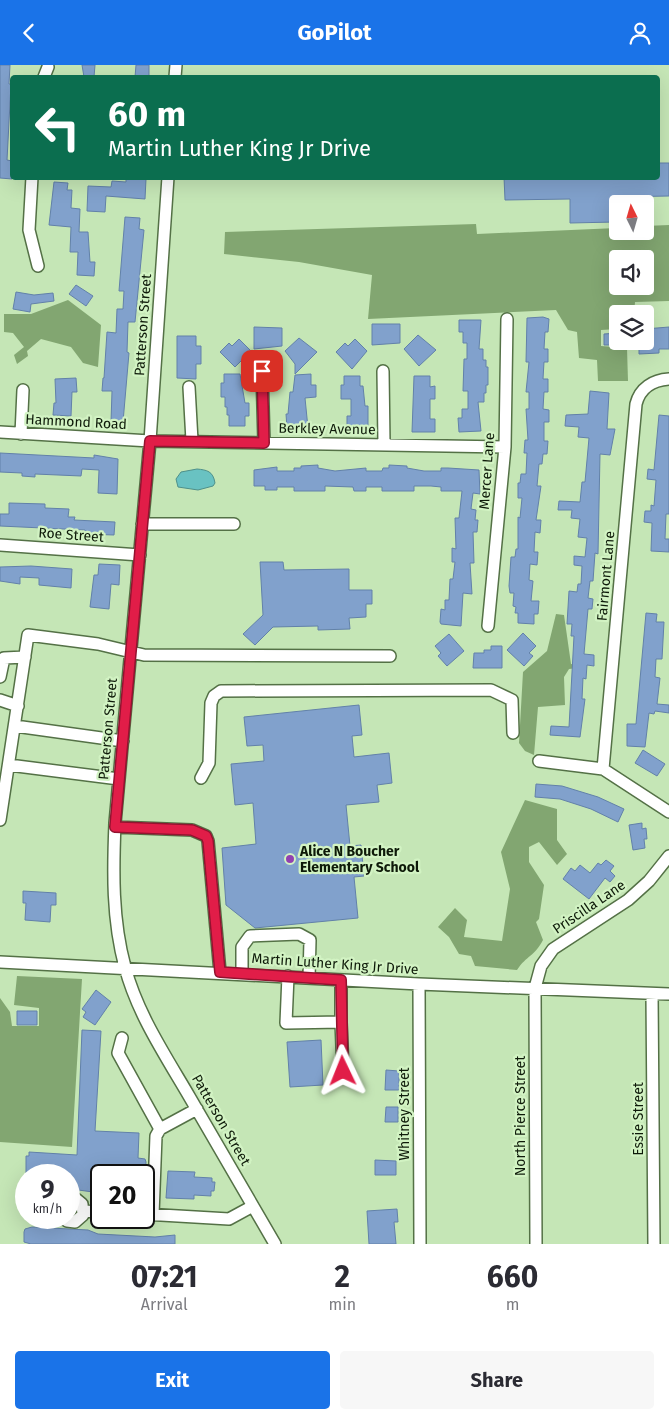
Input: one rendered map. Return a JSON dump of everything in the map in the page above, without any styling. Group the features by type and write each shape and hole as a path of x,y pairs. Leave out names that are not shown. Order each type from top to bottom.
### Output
{"street":[{"path":"32,180 28,230 38,266"},
{"name":"Patterson Street","path":"168,180 150,441 115,827 114,895 125,967 133,990 155,1037 275,1244"},
{"name":"Mercer Lane","path":"488,626 504,447 506,319"},
{"path":"262,371 264,443"},
{"path":"383,371 384,444"},
{"name":"Fairmont Lane","path":"603,769 636,404 639,394 644,388 660,380 669,379"},
{"path":"189,387 192,441"},
{"path":"21,434 23,390"},
{"name":"Hammond Road","path":"0,433 150,441"},
{"name":"Berkley Avenue","path":"150,441 504,447"},
{"path":"142,524 234,524"},
{"name":"Roe Street","path":"0,545 140,555"},
{"path":"0,820 28,635 98,644 130,650 144,655 390,656"},
{"path":"0,677 4,658 25,657"},
{"path":"201,778 209,763 211,703 214,696 221,691 491,690 512,700 513,733"},
{"path":"0,700 18,705"},
{"path":"15,726 123,741"},
{"path":"539,761 603,769 669,812"},
{"path":"9,765 119,779"},
{"path":"115,827 192,830 206,836 220,972"},
{"name":"Priscilla Lane","path":"534,988 541,966 553,949 628,900 648,881 669,856"},
{"path":"242,973 242,947 250,936 299,933 310,940 309,978"},
{"name":"Martin Luther King Jr Drive","path":"0,961 419,984 669,994"},
{"path":"288,976 286,1023 341,1022"},
{"path":"341,980 343,1071"},
{"name":"Whitney Street","path":"419,984 420,1244"},
{"name":"North Pierce Street","path":"534,988 536,1244"},
{"name":"Essie Street","path":"652,994 654,1244"},
{"path":"122,1038 118,1053 160,1129"},
{"path":"153,1164 156,1136 160,1129 197,1109"},
{"path":"80,1201 84,1211 80,1219"},
{"path":"155,1215 229,1219 253,1206"},
{"path":"84,1211 90,1211"}],"green space":[{"path":"476,224 477,234 609,228 609,240 654,240 654,226 669,225 669,301 635,302 635,305 609,305 609,330 601,330 601,346 609,347 609,350 627,350 628,381 598,381 597,360 579,358 577,332 568,330 556,310 368,319 372,275 299,262 224,254 225,232"},
{"path":"68,300 101,325 98,367 83,363 71,347 41,339 27,351 28,356 17,364 14,355 24,347 13,333 4,332 4,314 31,314"},
{"path":"556,614 564,615 571,664 577,665 578,668 569,669 564,677 565,705 538,707 534,755 525,751 519,743 523,672 547,651"},
{"path":"525,800 557,809 557,840 567,854 557,865 539,842 529,847 529,862 544,885 539,919 536,922 543,940 537,950 517,970 475,966 471,956 459,954 449,937 438,927 455,908 467,920 464,937 502,941 510,889 501,852"},
{"path":"17,976 82,979 72,1147 0,1142 0,998 10,1012 12,1026 39,1026 39,1008 14,1005"}],"water":[{"path":"197,469 211,474 215,483 213,486 198,490 178,487 176,479 181,472"}],"building":[{"path":"0,65 10,65 7,160 10,161 10,179 0,178"},
{"path":"82,65 95,65 94,75 84,75"},
{"path":"136,65 149,65 149,75 135,75"},
{"path":"660,163 669,163 669,196 609,195 609,222 570,223 570,199 505,200 504,180 660,180"},
{"path":"126,180 146,180 145,199 106,196 105,212 87,211 88,186 111,187 112,181 126,182"},
{"path":"54,182 68,183 67,190 72,190 71,208 80,209 79,232 88,232 90,262 95,262 94,276 77,275 78,252 70,252 71,227 49,225"},
{"path":"125,217 140,218 139,229 144,230 135,322 128,322 127,352 129,353 123,422 111,422 112,391 102,391 107,332 116,333 117,309 123,309 124,291 119,291"},
{"path":"76,285 93,296 86,306 69,294"},
{"path":"16,292 34,295 53,293 54,301 31,304 30,312 13,309"},
{"path":"543,317 549,319 548,332 545,332 544,349 548,349 548,362 544,362 543,379 548,379 548,392 544,392 543,409 549,410 549,422 544,422 544,441 548,441 547,454 543,454 542,464 539,464 537,486 541,486 536,520 541,520 540,533 535,532 534,552 538,552 537,565 530,564 529,580 533,581 531,601 539,601 538,614 534,614 534,624 518,623 518,613 515,613 516,607 513,606 514,593 510,593 509,586 511,557 515,557 516,549 518,549 518,517 520,518 522,498 518,498 518,483 520,483 521,474 526,474 527,453 524,453 525,440 528,440 526,409 529,409 529,392 526,392 529,362 526,362 527,318"},
{"path":"459,320 481,320 479,349 483,349 483,360 486,360 486,367 488,367 488,385 486,385 486,393 484,393 484,402 478,402 481,431 459,432 458,418 462,418 462,409 468,409 468,391 463,391 464,359 467,359 467,343 463,343 463,332 459,332"},
{"path":"372,324 400,324 400,343 372,345"},
{"path":"254,327 282,328 282,346 254,349"},
{"path":"669,327 669,349 659,349 659,353 639,354 639,350 654,350 654,328"},
{"path":"604,334 609,334 609,345 604,345"},
{"path":"418,335 436,350 419,366 404,349"},
{"path":"177,336 196,336 196,346 201,346 201,364 196,364 196,379 177,378"},
{"path":"299,338 317,352 295,374 295,364 285,351"},
{"path":"239,339 251,351 235,367 220,352 229,343 232,346"},
{"path":"355,339 367,351 352,369 336,352 345,343 348,346"},
{"path":"224,374 240,374 245,403 249,403 249,416 245,416 245,426 229,426 229,415 227,415 227,407 225,407 225,397 221,397 221,383 224,383"},
{"path":"311,374 311,385 316,385 316,397 305,398 308,428 287,428 286,414 288,414 290,392 293,392 295,375"},
{"path":"344,376 360,376 360,386 363,386 365,406 368,406 368,429 347,429 347,416 351,416 351,399 341,399 341,385 344,385"},
{"path":"414,376 430,376 430,387 435,386 435,399 430,399 430,419 435,419 435,432 412,432"},
{"path":"76,378 77,392 72,392 71,416 53,415 54,403 56,403 55,379"},
{"path":"590,391 609,393 607,429 615,429 610,455 600,454 598,554 595,553 593,581 590,581 588,598 593,599 592,609 588,609 584,654 594,655 594,666 587,665 586,679 583,678 582,699 585,699 580,737 550,735 551,726 569,727 574,636 571,636 572,624 567,624 569,591 577,592 578,584 581,584 582,566 574,565 574,556 585,557 587,538 578,537 580,519 571,518 572,510 558,510 559,501 580,502 582,482 585,482 589,438 578,437 579,427 565,426 566,415 588,414"},
{"path":"659,415 669,416 669,514 666,514 665,539 669,539 669,552 651,551 652,523 644,522 645,511 651,511 651,505 654,506 656,480 647,479 648,469 654,470"},
{"path":"0,453 94,458 94,455 118,459 117,494 98,493 99,470 82,469 81,476 35,474 35,477 22,476 22,473 0,472"},
{"path":"318,465 318,468 335,471 366,468 366,471 382,471 383,468 389,468 389,465 407,466 407,468 424,471 441,471 441,468 479,470 480,494 473,493 471,509 476,510 475,520 478,520 477,532 473,532 474,563 470,563 472,594 463,593 461,626 441,624 440,622 441,609 445,610 445,600 449,600 450,579 453,579 455,562 452,562 452,548 456,549 455,518 459,518 462,491 441,491 441,487 431,486 414,486 414,491 382,491 382,487 366,487 366,491 354,491 353,487 325,486 325,491 294,491 294,487 277,487 277,490 265,490 265,486 254,486 254,470 277,467 277,471 294,471 294,468 301,468 301,466"},
{"path":"9,503 45,504 45,508 69,509 68,517 75,517 74,520 115,522 114,535 85,534 85,530 0,526 0,514 9,514"},
{"path":"260,562 283,562 284,570 349,569 349,590 372,590 372,604 366,604 366,617 349,618 350,629 318,630 318,626 273,627 255,645 243,634 263,615"},
{"path":"99,564 120,565 119,585 111,584 109,609 90,607 94,575 98,575"},
{"path":"31,566 72,569 71,588 39,585 39,578 20,577 20,584 0,581 0,567"},
{"path":"646,613 657,614 656,622 664,622 662,659 656,659 655,677 660,678 657,704 669,705 669,713 655,711 654,714 649,713 645,747 627,746 627,724 636,724"},
{"path":"523,633 536,646 529,653 533,656 524,666 507,650"},
{"path":"449,634 464,651 447,666 438,656 441,653 435,646"},
{"path":"491,646 502,646 502,668 473,668 474,653 484,653 484,650 491,650"},
{"path":"359,705 362,735 352,736 354,757 389,753 392,783 377,785 379,802 346,805 350,846 361,845 364,876 354,877 358,918 255,928 226,905 222,848 256,844 253,803 235,805 231,764 264,761 263,745 247,746 244,717"},
{"path":"643,750 665,764 657,776 635,763"},
{"path":"536,784 562,786 598,797 624,809 618,822 591,809 560,799 535,797"},
{"path":"642,823 642,829 646,828 647,839 644,839 645,848 633,850 629,825"},
{"path":"606,860 614,866 610,871 615,876 610,882 605,878 589,899 563,879 571,868 575,871 580,865 590,873 598,863 601,865"},
{"path":"23,891 56,893 56,905 51,905 50,922 25,920 26,903 23,903"},
{"path":"96,990 111,1002 95,1025 83,1017 86,1012 82,1009"},
{"path":"17,1011 37,1011 37,1025 17,1025"},
{"path":"82,1030 101,1031 95,1131 139,1133 138,1158 145,1159 146,1164 90,1164 90,1192 80,1190 80,1164 26,1164 26,1156 29,1156 29,1152 77,1155"},
{"path":"321,1040 323,1085 290,1087 287,1042"},
{"path":"386,1070 399,1071 399,1090 385,1090"},
{"path":"386,1107 398,1107 398,1122 385,1122"},
{"path":"375,1160 396,1161 396,1175 375,1175"},
{"path":"168,1171 195,1172 194,1177 212,1178 212,1182 215,1182 214,1191 211,1191 211,1196 194,1195 194,1199 166,1198"},
{"path":"397,1209 398,1222 394,1222 396,1244 369,1244 367,1211"},
{"path":"25,1229 69,1229 88,1230 98,1234 155,1237 175,1235 175,1244 31,1244 24,1242"}],"place":[{"name":"Alice N Boucher Elementary School","path":"290,859"}],"route":[{"path":"262,371 264,443 150,441 115,827 192,830 206,836 220,972 341,980 343,1071"}]}
